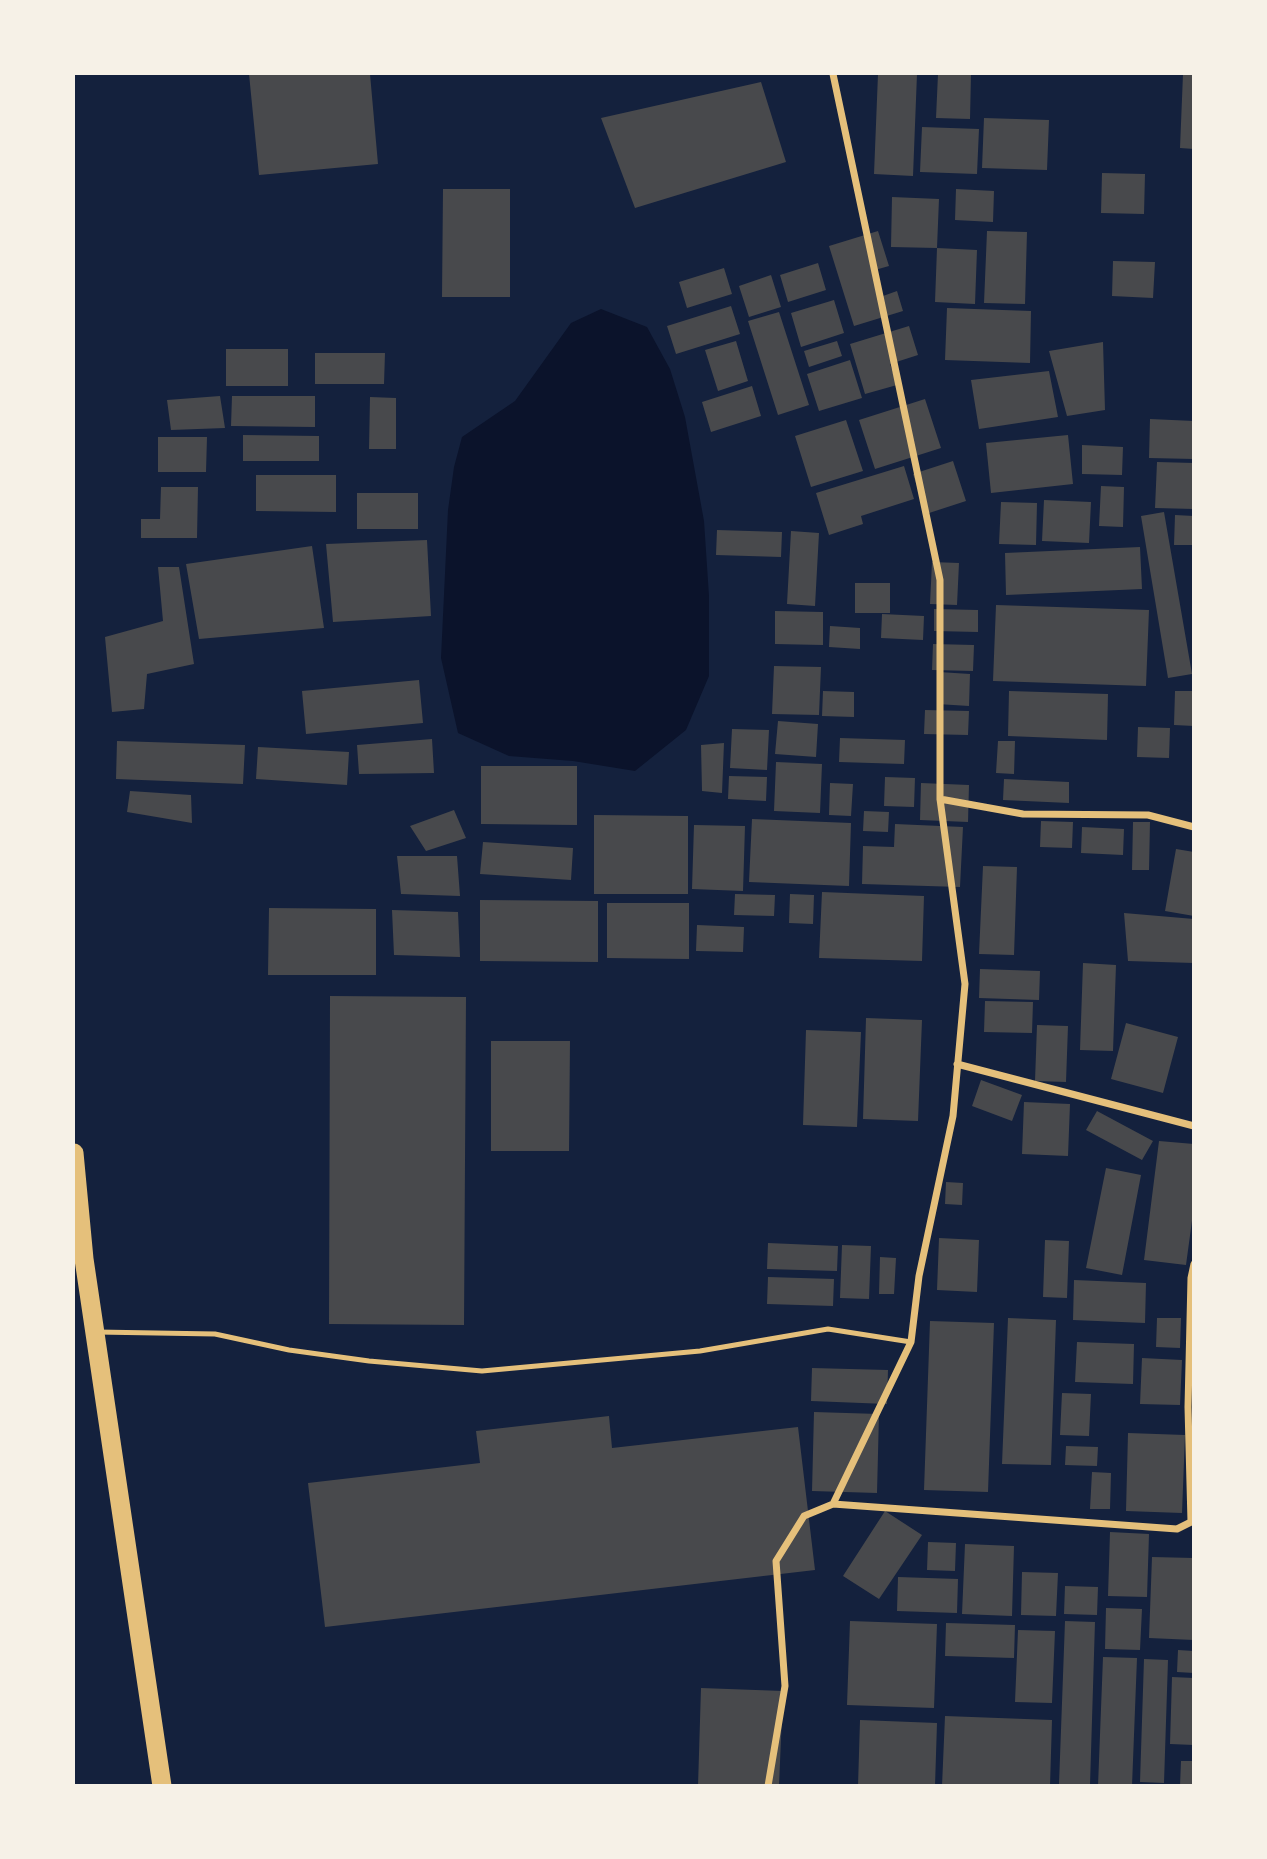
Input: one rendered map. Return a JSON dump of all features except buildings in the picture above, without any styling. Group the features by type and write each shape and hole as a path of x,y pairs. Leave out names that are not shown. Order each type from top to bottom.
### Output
{"highway":[{"path":"74,1153 94,1332 162,1786"}],"street":[{"path":"833,74 940,580 940,799 965,984 953,1116 919,1276 911,1342 833,1504"},
{"path":"940,799 1023,814 1148,816 1194,827"},
{"path":"957,1065 1194,1126"},
{"path":"768,1786 785,1686 776,1561 804,1516 833,1504 1177,1529 1191,1522 1188,1407 1191,1278 1194,1264"}],"lane":[{"path":"94,1332 215,1334 289,1350 369,1361 482,1371 700,1351 828,1329 911,1342"}],"water":[{"path":"601,309 647,327 670,369 685,417 704,521 709,596 709,676 686,730 635,771 573,761 509,756 458,733 441,658 448,510 454,467 462,437 515,401 571,323"}]}
